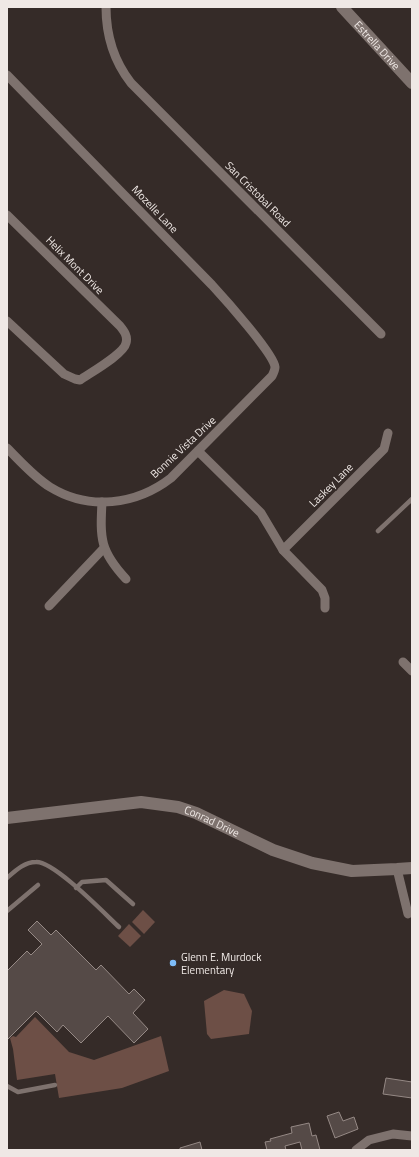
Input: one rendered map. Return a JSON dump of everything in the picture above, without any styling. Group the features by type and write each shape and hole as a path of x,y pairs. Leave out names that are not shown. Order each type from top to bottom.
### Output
{"street":[{"name":"San Cristobal Road","path":"106,7 109,38 121,70 131,83 381,334"},
{"name":"Estrella Drive","path":"342,7 412,83"},
{"name":"Mozelle Lane","path":"7,75 212,285 272,357 275,368"},
{"name":"Helix Mont Drive","path":"7,215 120,326 126,333 126,342 124,348 106,363 80,380 64,374 7,321"},
{"name":"Bonnie Vista Drive","path":"7,448 33,474 50,487 70,497 91,502 124,501 154,490 171,478 272,376 275,368"},
{"name":"Laskey Lane","path":"283,550 384,449 388,434"},
{"path":"198,451 261,513 283,550 322,590 325,598 325,608"},
{"path":"102,502 100,529 104,548 114,565 126,578"},
{"path":"49,606 104,548"},
{"path":"403,662 412,671"},
{"name":"Conrad Drive","path":"7,818 141,802 178,807 196,813 273,850 312,863 352,871 412,868"},
{"path":"397,869 408,914"},
{"path":"356,1150 369,1140 394,1134 412,1136"}],"lane":[{"path":"378,531 412,499"},
{"path":"7,878 23,866 31,862 39,862 63,875 119,927"},
{"path":"76,888 82,882 106,880 132,904"},
{"path":"7,911 38,885"},
{"path":"7,1086 18,1092 55,1085"}],"shaded area":[{"path":"143,910 155,922 144,934 132,922"},
{"path":"129,924 141,936 130,947 118,936"},
{"path":"224,990 244,994 252,1011 249,1034 211,1039 207,1034 204,1001"},
{"path":"35,1017 69,1052 94,1060 161,1036 169,1071 122,1088 59,1098 55,1074 17,1080 10,1038 13,1036 16,1037"}],"building":[{"path":"37,921 51,935 56,930 96,970 101,965 129,994 134,989 145,1000 133,1013 148,1029 134,1043 108,1016 81,1043 63,1025 57,1032 36,1011 7,1040 7,971 27,951 31,955 42,944 28,930"},
{"path":"386,1078 412,1082 412,1098 383,1094"},
{"path":"339,1112 343,1121 354,1117 358,1129 335,1138 327,1116"},
{"path":"309,1123 312,1136 316,1135 320,1150 302,1150 300,1142 285,1146 286,1150 267,1150 265,1142 271,1141 270,1139 292,1133 291,1127"},
{"path":"200,1142 202,1150 180,1150 180,1148"}],"place":[{"name":"Glenn E. Murdock Elementary","path":"173,963"}]}
